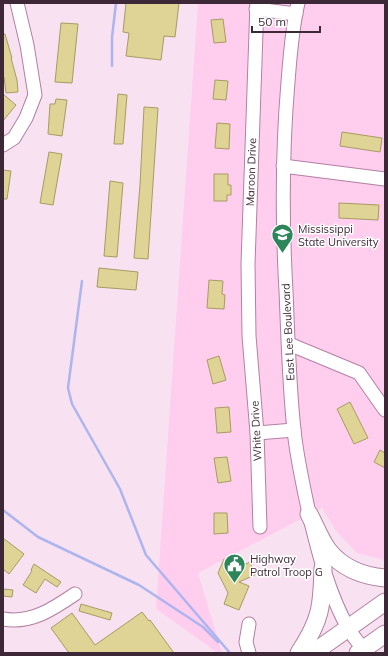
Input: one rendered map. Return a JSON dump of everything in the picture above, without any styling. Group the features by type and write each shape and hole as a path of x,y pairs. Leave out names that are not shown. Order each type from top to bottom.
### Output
{"main road":[{"path":"310,514 328,550 346,566 358,573 385,578"},
{"path":"299,653 317,622 321,607 323,568"},
{"path":"313,653 385,602"},
{"path":"360,651 385,634"}],"street":[{"path":"3,145 14,138 26,118 35,95 27,45 17,3"},
{"name":"Maroon Drive","path":"249,336 248,264 256,6 297,8"},
{"name":"East Lee Boulevard","path":"297,8 285,120 283,166 283,240 294,430 300,470 323,568 348,628 360,651"},
{"path":"283,166 385,179"},
{"name":"White Drive","path":"249,336 257,433 260,528"},
{"path":"289,344 360,373 385,410"},
{"path":"257,433 294,430"},
{"path":"4,623 37,616 58,606 75,594"},
{"path":"249,624 246,642 249,653"}],"shaded area":[{"name":"Mississippi State University","path":"198,3 385,3 385,560 357,553 336,531 322,508 198,573 222,653 218,653 156,609"}],"building":[{"path":"126,3 179,3 175,37 164,36 161,60 126,56 129,33 123,32"},
{"path":"223,19 226,42 214,43 211,20"},
{"path":"61,23 78,24 72,83 55,82"},
{"path":"3,34 5,34 12,58 18,92 6,93 4,77 3,78"},
{"path":"215,80 228,81 226,100 213,99"},
{"path":"3,94 16,105 3,121"},
{"path":"118,94 127,95 123,144 114,144"},
{"path":"56,99 67,100 62,136 48,134 50,104 55,104"},
{"path":"144,107 158,108 148,259 134,258"},
{"path":"217,123 230,124 229,149 215,148"},
{"path":"342,132 382,138 380,152 340,146"},
{"path":"49,152 62,154 53,205 40,203"},
{"path":"3,170 11,171 7,199 3,199"},
{"path":"214,174 228,174 228,185 231,185 231,195 227,195 227,201 214,201"},
{"path":"110,181 123,183 117,257 104,256"},
{"path":"339,203 379,205 378,220 339,218"},
{"path":"99,268 138,272 136,290 97,287"},
{"path":"209,280 223,281 222,294 225,295 224,309 207,308"},
{"path":"219,356 226,380 213,384 207,360"},
{"path":"350,402 368,438 354,444 337,409"},
{"path":"229,407 231,432 217,433 215,408"},
{"path":"380,450 385,453 385,468 374,462"},
{"path":"227,457 231,481 218,483 214,458"},
{"path":"214,513 227,513 228,533 214,534"},
{"path":"3,538 24,554 9,574 3,569"},
{"name":"Highway Patrol Troop G","path":"224,559 240,567 250,562 255,575 239,582 249,586 239,610 224,604 228,593 218,573"},
{"path":"34,564 61,582 57,587 45,579 36,593 23,585 32,571 31,570"},
{"path":"3,589 13,590 12,597 3,596"},
{"path":"81,604 112,613 110,620 79,611"},
{"path":"142,612 149,621 150,620 174,653 69,653 51,628 72,613 95,645"}],"waterway":[{"path":"112,66 112,37 116,3"},
{"path":"82,281 68,388 72,404 120,489 146,555 230,653"},
{"path":"3,510 38,537 139,585 203,627 218,642"}],"place":[{"name":"Mississippi State University","path":"283,254"},
{"name":"Highway Patrol Troop G","path":"235,584"}]}
